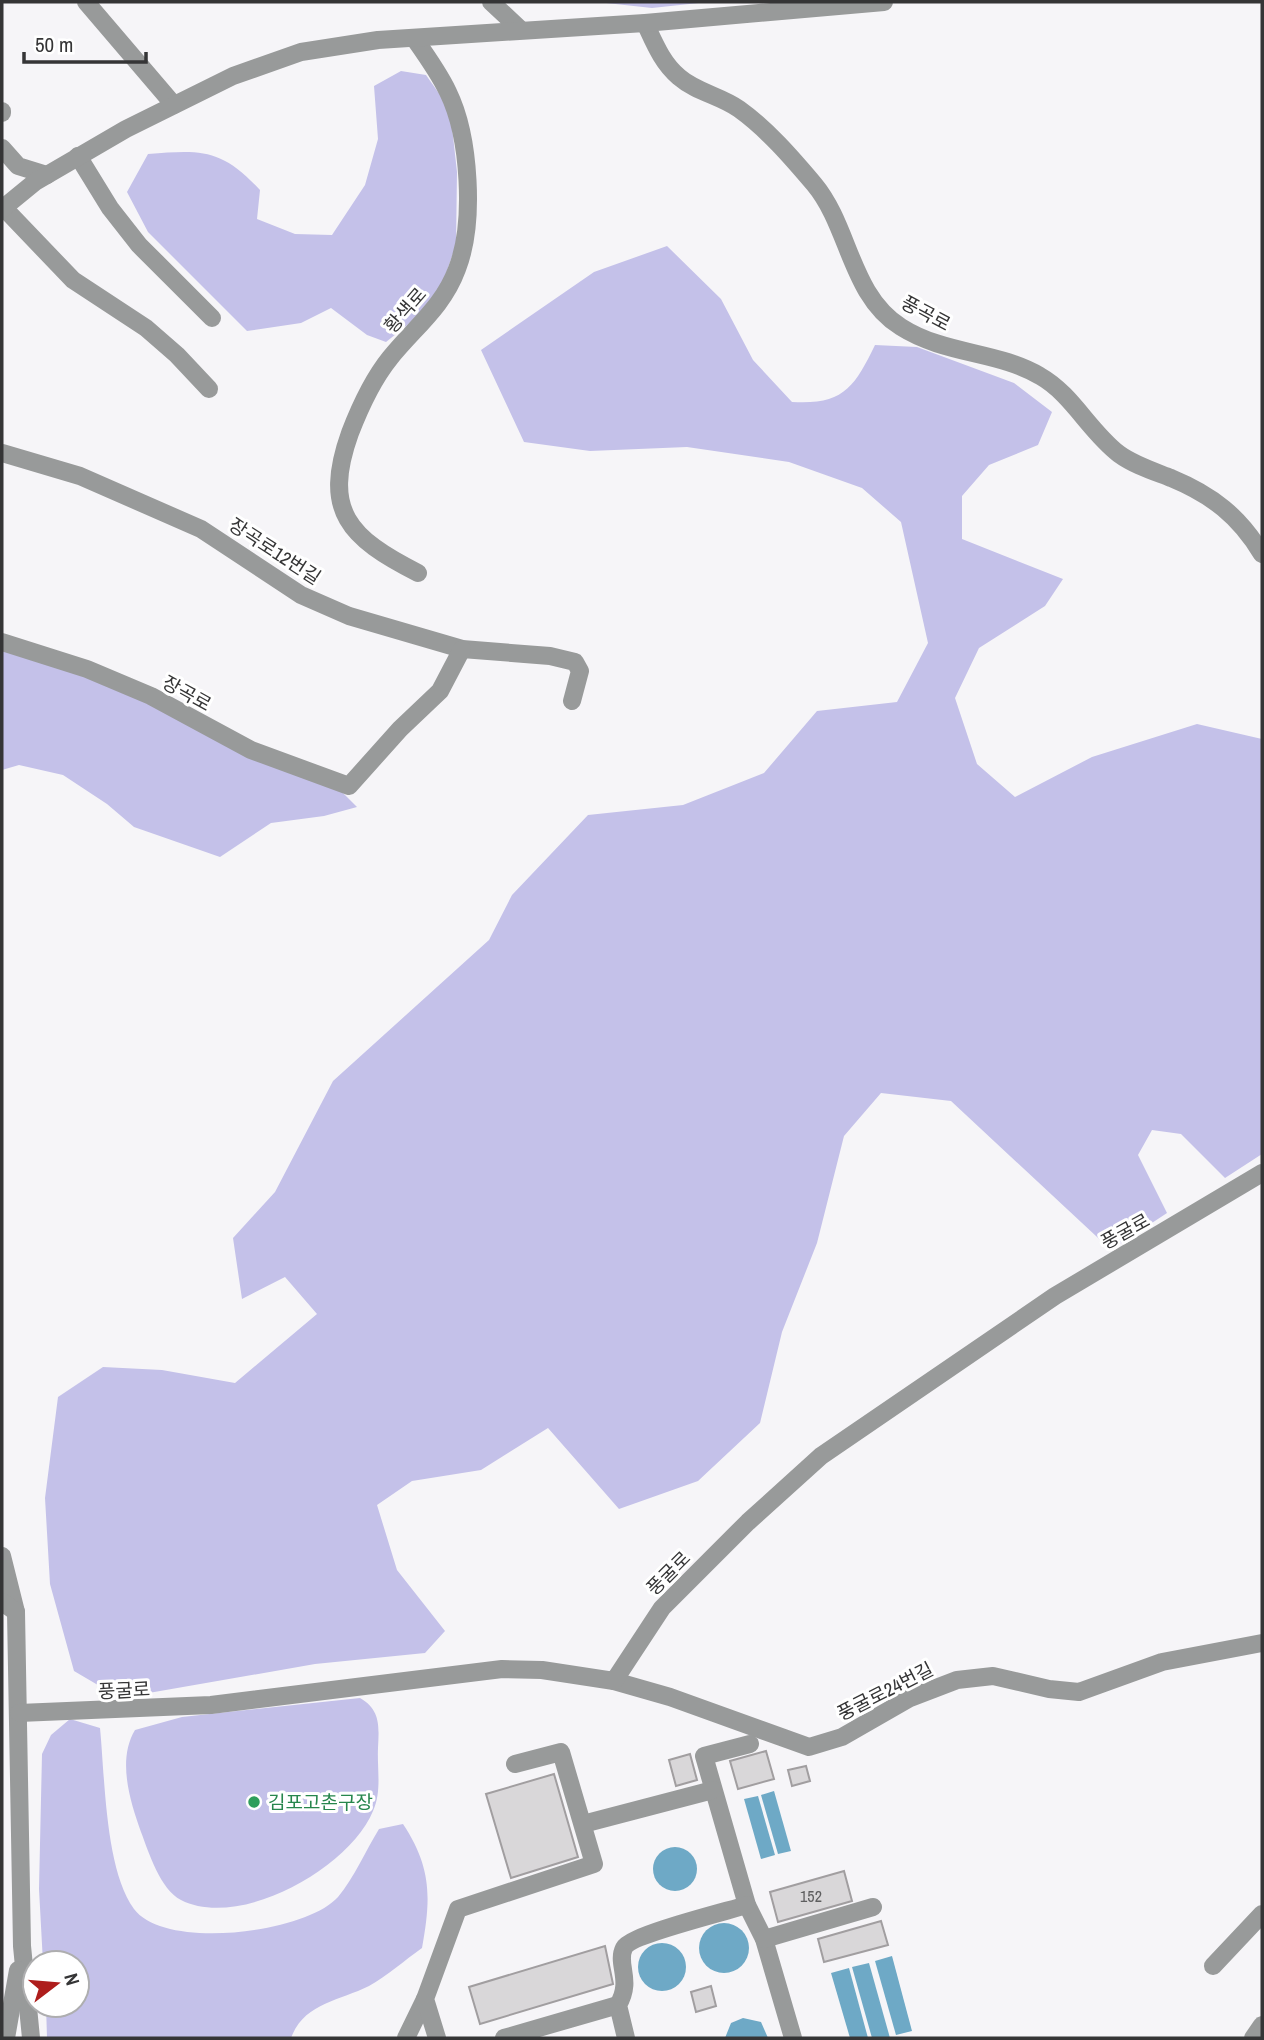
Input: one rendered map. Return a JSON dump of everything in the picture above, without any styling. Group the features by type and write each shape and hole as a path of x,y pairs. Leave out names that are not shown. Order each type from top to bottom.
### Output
{"street":[{"path":"86,2 174,105"},
{"path":"491,2 521,30"},
{"path":"209,389 146,328 73,280 2,208 78,156 174,105 233,76 301,52 344,44 645,23 784,6 884,2"},
{"name":"풍곡로","path":"645,23 660,54 679,77 727,102 750,118 815,186 837,220 856,272 882,312 898,326 943,347 1008,363 1041,376 1071,402 1108,444 1130,462 1195,488 1222,504 1239,520 1262,554"},
{"name":"황색로","path":"414,38 449,92 458,122 467,186 464,242 458,266 440,303 391,357 367,394 340,461 338,497 353,527 387,558 418,573"},
{"path":"2,148 18,166 47,175"},
{"path":"78,156 110,208 139,245 212,318"},
{"name":"장곡로12번길","path":"2,453 80,476 201,529 223,541 275,579 328,608 462,649 550,656 575,662 580,671 572,701"},
{"name":"장곡로","path":"2,642 87,669 151,696 240,745 349,786 400,729 440,691 462,649"},
{"name":"풍굴로","path":"19,1713 199,1706 502,1669 542,1670 614,1681 662,1608 773,1497 821,1456 1055,1296 1262,1173"},
{"path":"2,1556 19,1713 22,1946 31,2038"},
{"name":"풍굴로24번길","path":"614,1681 670,1697 809,1747 834,1741 910,1698 957,1680 993,1676 1049,1689 1079,1692 1162,1662 1262,1643"},
{"path":"750,1744 704,1756 747,1905 764,1939 793,2038"},
{"path":"405,2038 425,1998 458,1909 594,1864 561,1752 515,1764"},
{"path":"583,1824 713,1790"},
{"path":"626,2038 618,2006 626,1988 622,1951 626,1945 642,1936 747,1905"},
{"path":"764,1939 873,1907"},
{"path":"1213,1966 1262,1914"},
{"path":"6,2038 22,1946"},
{"path":"425,1998 437,2038"},
{"path":"504,2038 618,2006"},
{"path":"1253,2038 1262,2025"}],"shaded area":[{"path":"597,2 708,2 652,8"},
{"path":"401,71 426,75 450,109 457,172 456,245 436,302 386,342 367,335 331,308 301,323 247,331 148,232 127,192 148,154 182,152 221,159 234,166 260,190 257,219 295,234 332,235 365,185 378,139 374,86"},
{"path":"667,246 721,299 753,360 792,402 824,400 845,391 853,383 875,345 917,347 1014,383 1052,412 1038,445 989,465 962,496 962,539 1063,579 1045,606 979,648 955,698 977,764 1015,797 1092,757 1197,724 1262,739 1262,1154 1225,1178 1181,1134 1152,1130 1138,1155 1167,1213 1111,1250 951,1101 881,1093 844,1136 817,1243 782,1332 760,1423 698,1481 619,1509 548,1428 481,1470 412,1481 377,1505 397,1570 445,1631 425,1653 315,1664 120,1698 74,1671 50,1584 45,1498 58,1397 103,1367 162,1370 235,1383 317,1314 285,1277 242,1299 233,1238 275,1192 333,1081 489,940 512,895 588,815 683,805 764,773 817,711 897,702 928,643 901,522 862,488 789,462 687,447 590,451 524,442 481,350 594,272"},
{"path":"2,649 123,689 336,786 357,807 324,816 271,823 220,857 134,827 107,804 63,775 19,765 2,770"},
{"name":"김포고촌구장","path":"360,1698 372,1708 379,1733 376,1803 361,1832 317,1872 290,1888 261,1900 232,1907 205,1907 181,1900 174,1895 161,1879 152,1860 130,1794 127,1754 135,1730 182,1717"},
{"path":"70,1719 100,1728 108,1822 117,1871 124,1892 134,1909 150,1922 174,1930 204,1933 268,1928 297,1920 321,1910 338,1897 355,1873 379,1829 403,1824 419,1855 427,1884 427,1914 422,1948 369,1986 313,2010 304,2017 291,2038 47,2038 46,2019 91,2019 91,1949 42,1949 39,1889 42,1754 51,1735"},
{"path":"774,1791 791,1851 778,1854 761,1795"},
{"path":"758,1796 775,1855 761,1859 744,1799"},
{"path":"675,1847 690,1854 697,1869 690,1884 675,1891 660,1884 653,1869 660,1854"},
{"path":"724,1923 741,1931 749,1948 741,1965 724,1973 707,1965 699,1948 707,1931"},
{"path":"662,1943 679,1950 686,1967 679,1984 662,1991 645,1984 638,1967 645,1950"},
{"path":"892,1956 912,2031 896,2035 875,1961"},
{"path":"869,1963 890,2038 872,2038 852,1967"},
{"path":"849,1968 868,2038 850,2038 831,1973"},
{"path":"743,2018 761,2022 768,2038 725,2038 731,2023"}],"building":[{"path":"766,1751 774,1779 738,1789 730,1761"},
{"path":"690,1754 697,1780 676,1786 669,1760"},
{"path":"806,1766 810,1781 792,1786 788,1770"},
{"path":"554,1774 578,1857 511,1878 486,1794"},
{"path":"844,1871 852,1901 778,1922 770,1892"},
{"path":"881,1921 888,1945 824,1962 818,1939"},
{"path":"605,1946 613,1984 480,2024 469,1987"},
{"path":"711,1986 716,2006 696,2012 691,1992"}],"place":[{"name":"김포고촌구장","path":"254,1802"}]}
